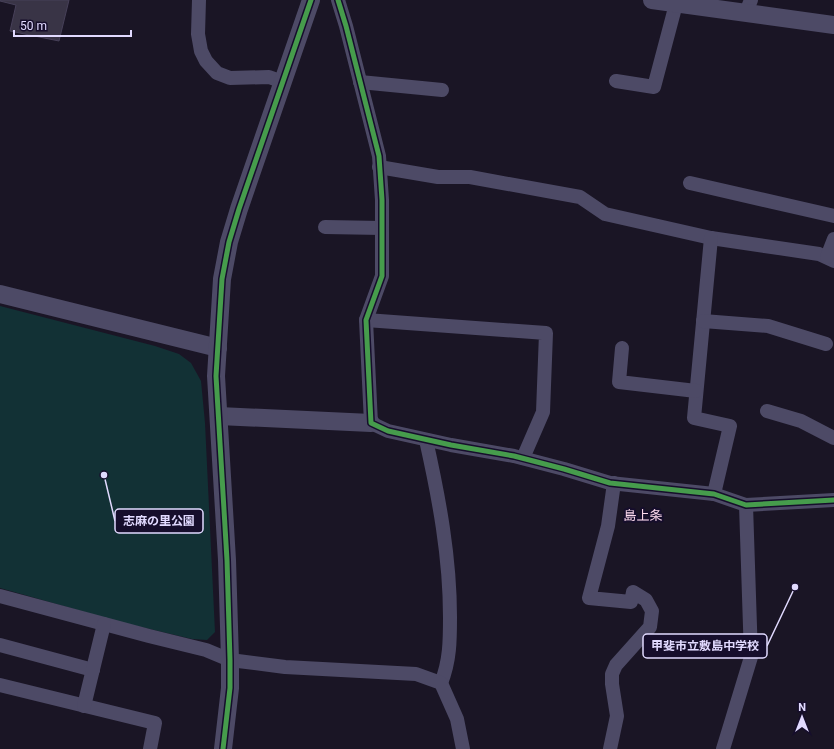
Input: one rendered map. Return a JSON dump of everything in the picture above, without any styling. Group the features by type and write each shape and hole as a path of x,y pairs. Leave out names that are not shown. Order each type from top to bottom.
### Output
{"street":[{"path":"199,0 198,34 201,51 206,61 217,73 230,78 269,77 283,82"},
{"path":"223,749 230,688 230,660 227,560 216,376 222,280 228,242 311,0"},
{"path":"338,0 379,156 382,276 366,320 371,423"},
{"path":"652,0 676,4 748,6 834,25"},
{"path":"616,81 654,87 676,4"},
{"path":"360,82 442,90"},
{"path":"379,167 438,177 470,177 580,197 605,214 711,238 819,254 830,259 834,239"},
{"path":"690,182 834,216"},
{"path":"325,228 382,228"},
{"path":"711,238 694,418 730,426 714,494"},
{"path":"0,294 218,348"},
{"path":"366,320 546,333 543,412 523,458"},
{"path":"703,321 768,326 826,344"},
{"path":"622,348 619,382 696,391"},
{"path":"767,411 800,421 834,438"},
{"path":"219,416 371,423 388,431 426,440 523,458 614,483 714,494 746,505 834,500"},
{"path":"426,440 445,535 450,599 450,638 447,668 441,683 456,719 463,749"},
{"path":"610,749 617,716 612,674 616,665 650,626 652,612 646,600 633,592 631,602 589,598 608,526 614,483"},
{"path":"723,749 751,657 746,505"},
{"path":"0,596 206,650 230,660 285,667 416,674 441,683"},
{"path":"84,706 104,624"},
{"path":"0,645 93,670"},
{"path":"0,685 155,723 150,749"}],"green space":[{"path":"0,306 155,346 179,354 191,363 201,381 205,423 215,632 207,640 192,639 120,622 0,588"}],"building":[{"path":"0,0 69,0 59,41 10,31 16,5"}],"cycle path":[{"path":"223,749 230,688 230,660 227,560 216,376 222,279 229,242 239,209 311,0"},
{"path":"338,0 379,156 382,200 382,276 366,320 371,423 388,431 451,445 514,456 610,483 714,494 746,505 834,500"}],"place":[{"name":"志麻の里公園","path":"104,475"},
{"name":"甲斐市立敷島中学校","path":"795,587"}],"district":[{"name":"島上条","path":"643,515"}]}
